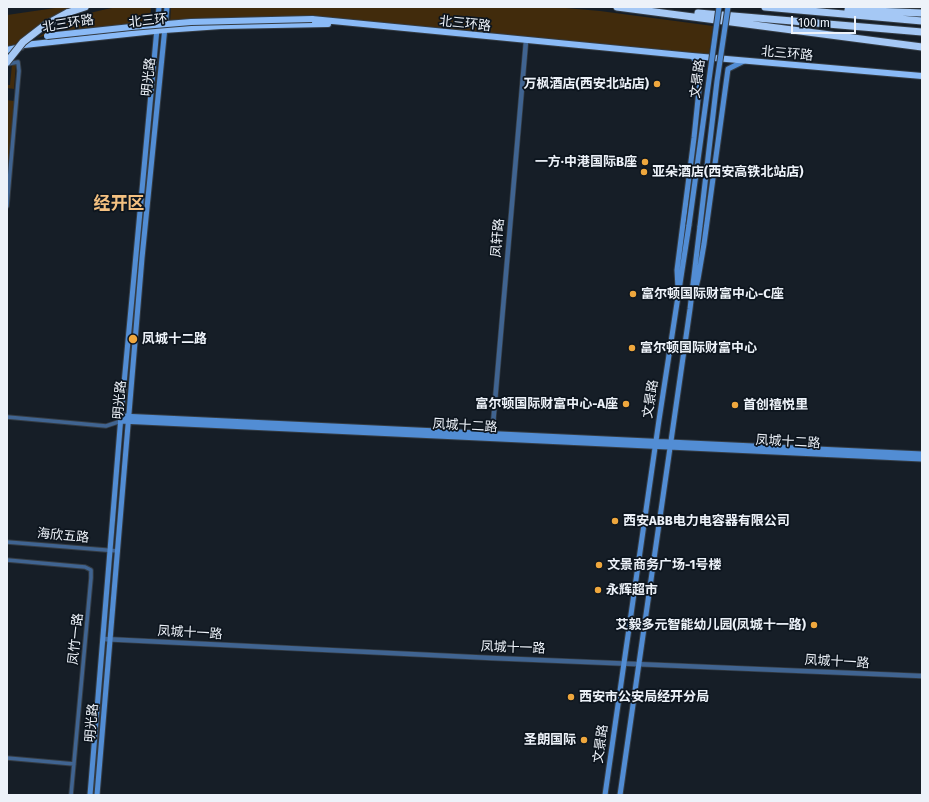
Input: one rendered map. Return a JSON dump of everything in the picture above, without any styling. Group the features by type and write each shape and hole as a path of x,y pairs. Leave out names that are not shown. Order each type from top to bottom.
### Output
{"highway":[{"path":"7,63 23,42 45,25 67,13 85,7"},
{"path":"617,7 922,47"},
{"path":"626,7 922,32"},
{"path":"766,7 922,13"},
{"path":"766,7 922,21"},
{"name":"北三环路","path":"7,50 46,36 131,26 191,22 312,19 526,41 922,76"},
{"name":"北三环","path":"24,45 164,30 221,26 346,23"}],"main road":[{"name":"明光路","path":"90,795 121,419 159,7"},
{"name":"明光路","path":"97,795 130,419 143,250 167,7"},
{"name":"文景路","path":"605,795 689,225 719,7"},
{"name":"文景路","path":"620,795 690,309 717,81 728,7"},
{"path":"678,300 677,270 694,138 700,70 692,56"},
{"path":"690,309 698,279 703,251 728,69 744,61"},
{"name":"凤城十二路","path":"121,419 656,444 922,459"},
{"name":"凤城十二路","path":"670,445 922,454"}],"street":[{"name":"凤轩路","path":"492,436 526,41"},
{"path":"7,63 18,62 19,71 7,206"},
{"name":"凤城十二路","path":"7,417 106,426 121,419"},
{"name":"海欣五路","path":"7,542 118,551"},
{"name":"凤竹一路","path":"7,560 85,567 91,570 92,578 71,795"},
{"name":"凤城十一路","path":"104,639 922,676"},
{"path":"7,758 74,764"}],"shaded area":[{"path":"62,7 81,7 48,21 15,47 7,49 7,15"},
{"path":"117,7 151,7 150,24 47,35 37,38 56,26 75,18"},
{"path":"171,7 554,7 600,11 713,26 709,54 336,20 170,23"},
{"path":"12,64 16,64 14,89 7,88 7,85 10,85"},
{"path":"7,100 14,101 7,191"}],"place":[{"name":"万枫酒店(西安北站店)","path":"657,84"},
{"name":"一方·中港国际B座","path":"645,162"},
{"name":"亚朵酒店(西安高铁北站店)","path":"644,172"},
{"name":"富尔顿国际财富中心-C座","path":"633,294"},
{"name":"凤城十二路","path":"133,339"},
{"name":"富尔顿国际财富中心","path":"632,348"},
{"name":"富尔顿国际财富中心-A座","path":"626,404"},
{"name":"首创禧悦里","path":"735,405"},
{"name":"西安ABB电力电容器有限公司","path":"615,521"},
{"name":"文景商务广场-1号楼","path":"599,565"},
{"name":"永辉超市","path":"598,590"},
{"name":"艾毅多元智能幼儿园(凤城十一路)","path":"814,625"},
{"name":"西安市公安局经开分局","path":"571,697"},
{"name":"圣朗国际","path":"584,740"}],"district":[{"name":"经开区","path":"119,204"}]}
